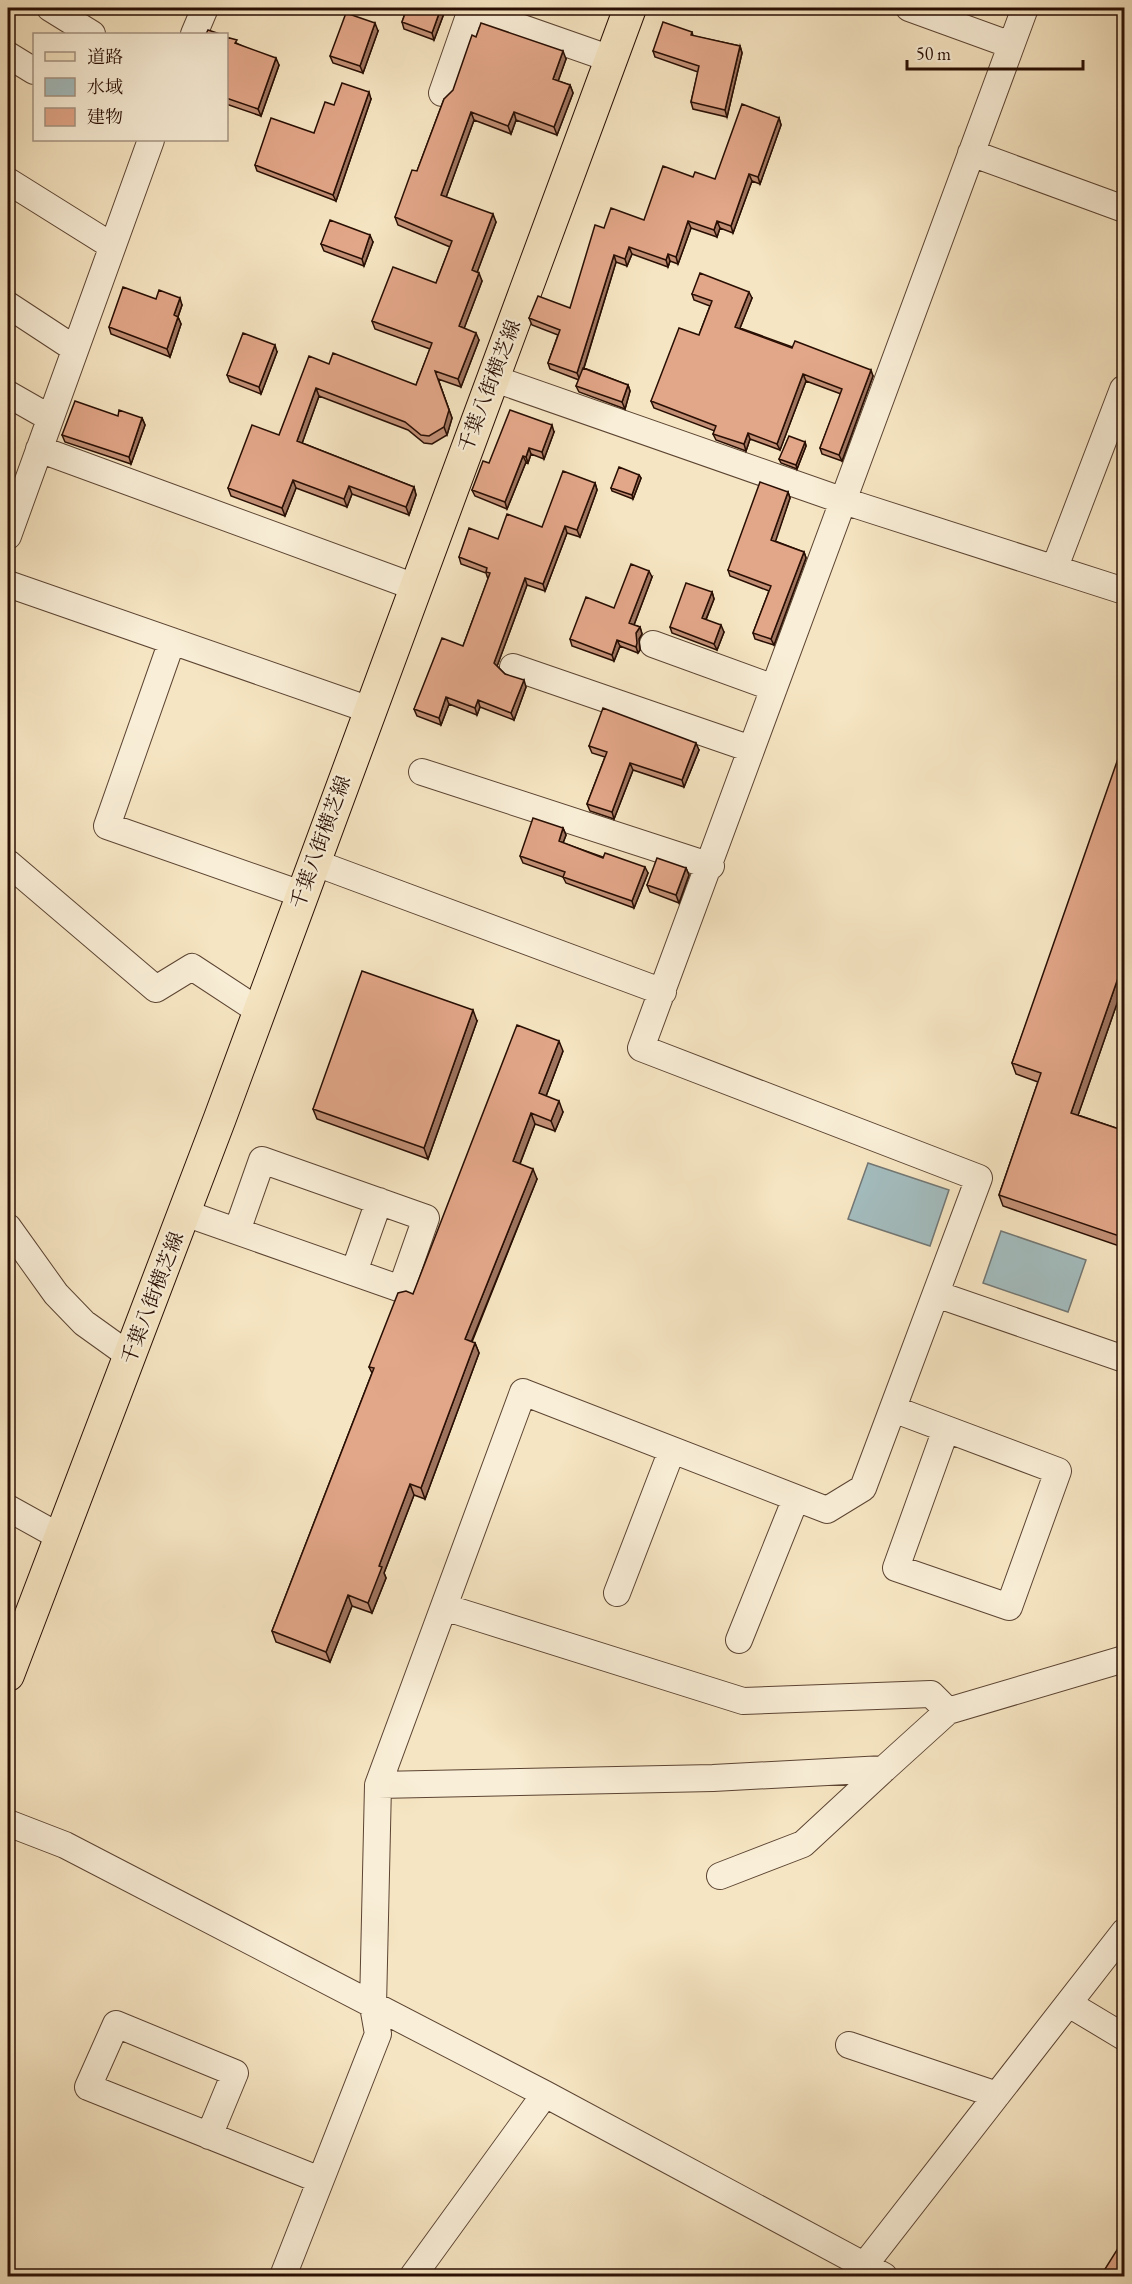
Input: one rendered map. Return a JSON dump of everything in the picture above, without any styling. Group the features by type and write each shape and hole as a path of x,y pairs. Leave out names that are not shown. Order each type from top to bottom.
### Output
{"main road":[{"name":"千葉八街横芝線","path":"8,1675 184,1213 630,8"}],"street":[{"path":"50,8 90,33"},
{"path":"194,33 205,8"},
{"path":"909,8 1011,45"},
{"path":"283,2277 378,2034 374,2006 378,1785 523,1392 827,1510 862,1488 980,1178 641,1048 711,866 751,749 1025,8"},
{"path":"442,93 471,10 611,58"},
{"path":"8,55 33,70"},
{"path":"8,536 150,141"},
{"path":"971,153 1125,209"},
{"path":"8,182 112,246"},
{"path":"8,305 75,349"},
{"path":"492,378 844,501 1125,591"},
{"path":"1055,567 1123,389"},
{"path":"8,394 50,418"},
{"path":"39,449 415,587"},
{"path":"8,584 370,710"},
{"path":"172,641 107,826 301,894"},
{"path":"653,644 774,688"},
{"path":"513,667 751,749"},
{"path":"422,772 711,866"},
{"path":"313,862 663,992"},
{"path":"8,863 156,989 192,967 259,1011"},
{"path":"184,1213 401,1289 426,1218 262,1160 237,1231"},
{"path":"354,1272 379,1201"},
{"path":"8,1227 56,1294 84,1323 130,1356"},
{"path":"936,1294 1125,1359"},
{"path":"892,1409 946,1429 1058,1471 1009,1607 896,1568 946,1429"},
{"path":"617,1593 672,1450"},
{"path":"739,1640 796,1498"},
{"path":"8,1508 62,1538"},
{"path":"444,1607 743,1701 931,1694 948,1711"},
{"path":"720,1876 803,1844 948,1711 1125,1659"},
{"path":"378,1785 713,1778 884,1769"},
{"path":"8,1823 65,1845 545,2094 868,2273 1009,2091 1069,2004 1123,1938"},
{"path":"1069,2004 1125,2037"},
{"path":"209,2136 235,2073 116,2024 88,2087 209,2136 320,2180"},
{"path":"849,2045 1009,2091"},
{"path":"413,2277 545,2094"}],"water":[{"path":"868,1163 949,1190 930,1246 848,1219"},
{"path":"1001,1231 1086,1260 1068,1312 983,1283"}],"building":[{"path":"407,8 441,8 432,33 402,22"},
{"path":"346,13 375,23 360,66 330,56"},
{"path":"663,22 692,32 691,35 740,46 725,110 691,102 699,66 653,51"},
{"path":"481,23 563,51 553,79 570,85 554,127 514,112 508,126 471,112 441,195 493,214 472,270 479,273 459,326 476,333 458,379 435,371 449,410 444,427 429,436 421,435 405,422 316,388 297,441 414,487 406,507 349,486 344,499 293,480 282,508 228,488 252,425 279,435 309,356 329,364 333,353 416,385 432,343 372,321 393,267 436,283 452,241 395,217 412,170 417,171 444,99 453,90 472,35 476,37"},
{"path":"228,38 237,40 235,43 276,58 258,109 228,99"},
{"path":"342,83 369,92 333,195 255,165 271,118 314,133 325,102 334,105"},
{"path":"742,104 779,118 758,177 749,174 731,226 717,221 714,230 688,221 676,257 668,254 666,260 629,247 625,259 614,255 577,373 548,363 560,330 529,318 538,296 570,308 595,225 604,228 611,208 644,220 663,166 693,177 695,172 715,179"},
{"path":"330,220 370,235 362,259 321,244"},
{"path":"700,273 749,292 735,327 792,348 795,341 871,370 839,455 820,448 842,389 803,374 777,444 748,433 744,444 713,434 716,426 651,401 679,328 699,335 712,301 692,294"},
{"path":"123,287 156,299 159,290 180,298 174,315 178,317 167,349 109,327"},
{"path":"243,333 275,345 259,387 227,375"},
{"path":"583,368 628,385 622,402 576,386"},
{"path":"75,401 118,416 119,410 142,418 129,457 62,435"},
{"path":"510,410 552,425 542,452 529,448 526,457 523,456 505,502 472,490 483,461 489,463"},
{"path":"789,436 805,442 796,465 779,459"},
{"path":"619,467 639,475 632,495 611,488"},
{"path":"563,471 595,483 577,530 565,526 543,584 525,578 494,663 505,674 524,680 511,713 478,700 475,708 446,697 439,718 414,709 442,638 463,646 490,573 486,572 487,568 459,557 469,528 498,539 507,514 542,527"},
{"path":"760,482 788,492 771,540 804,552 771,639 753,633 771,586 728,570"},
{"path":"631,564 649,571 629,623 640,627 636,633 636,647 617,640 612,655 570,639 586,597 614,608"},
{"path":"686,583 712,592 702,618 721,625 714,644 670,627"},
{"path":"603,708 696,743 682,780 630,763 612,812 587,804 607,752 589,746"},
{"path":"1121,750 1125,752 1125,981 1118,978 1071,1113 1125,1131 1125,1238 999,1195 1041,1073 1012,1063"},
{"path":"533,818 563,828 559,841 603,858 605,853 645,867 632,901 563,877 565,872 520,856"},
{"path":"657,858 686,868 676,895 647,885"},
{"path":"362,971 473,1010 424,1148 313,1109"},
{"path":"517,1025 559,1041 539,1093 559,1101 551,1121 531,1113 513,1161 533,1169 465,1339 475,1343 421,1488 410,1484 379,1566 382,1567 368,1603 348,1595 326,1652 272,1631 374,1368 369,1367 398,1293 406,1291 413,1294"},
{"path":"1125,2237 1125,2277 1100,2277"}]}
